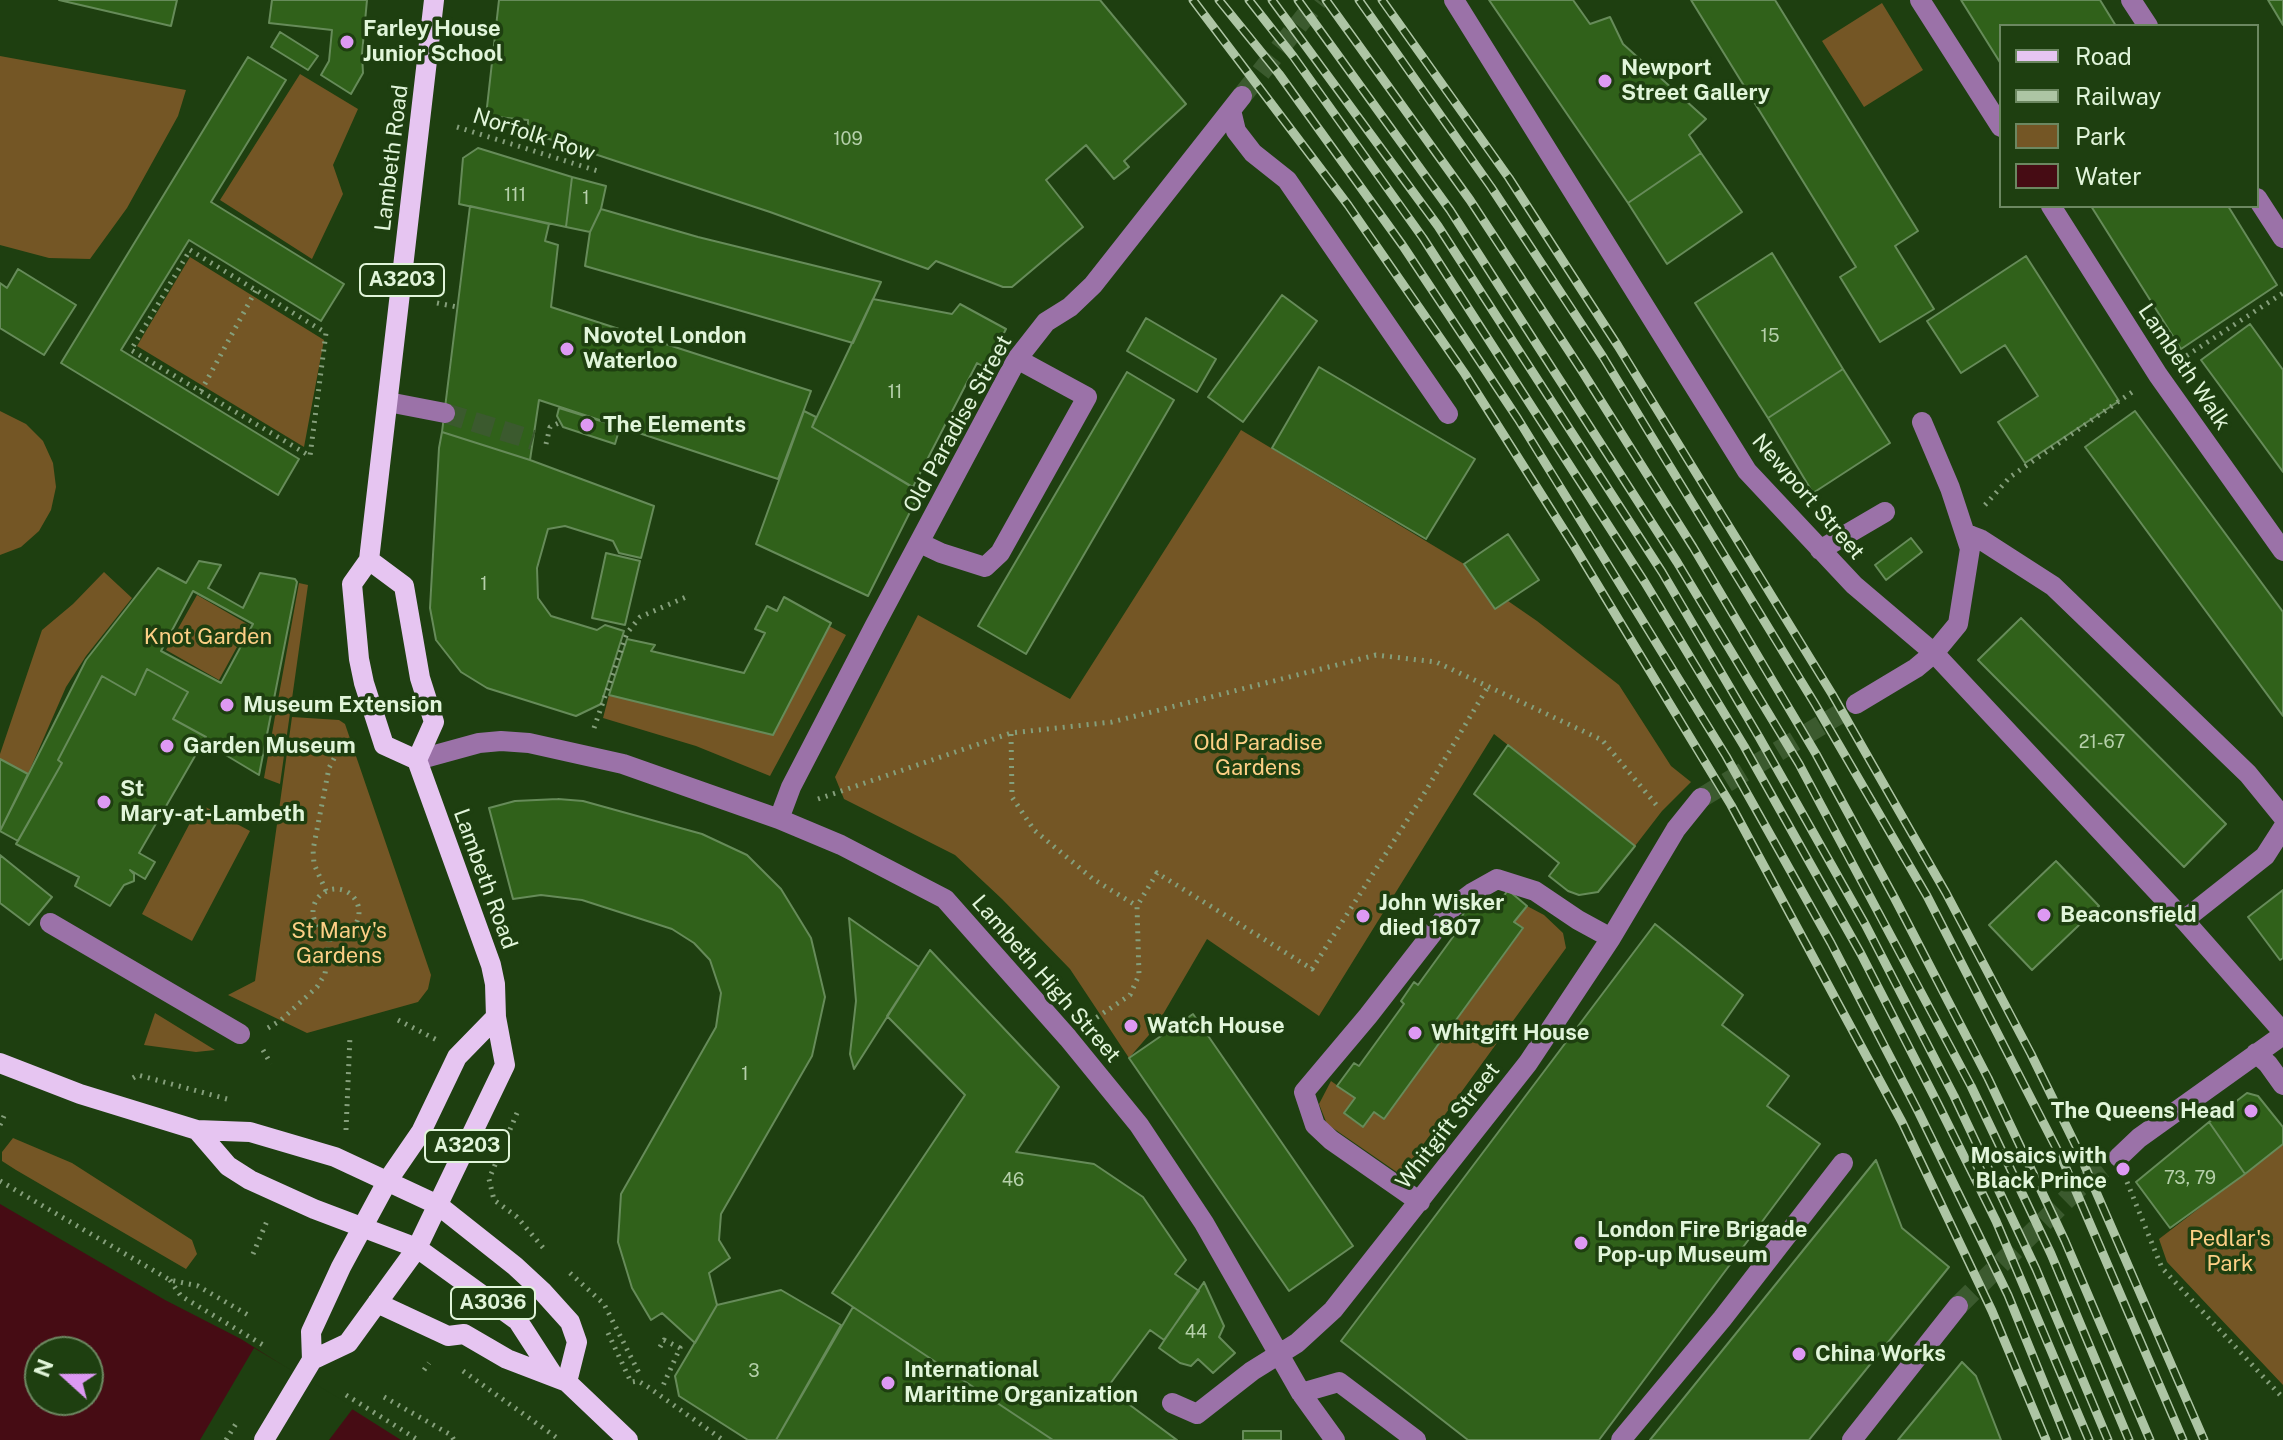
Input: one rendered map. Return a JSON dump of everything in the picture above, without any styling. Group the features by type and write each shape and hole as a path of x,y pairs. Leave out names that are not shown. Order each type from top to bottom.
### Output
{"main road":[{"name":"Lambeth Road","path":"417,1248 505,1065 491,965 417,760 384,745 364,683 352,584 369,560 434,0"},
{"path":"369,560 404,586 420,678 434,722 417,760"},
{"name":"A3203","path":"388,1180 421,1132 457,1057 496,1017"},
{"name":"A3036","path":"0,1063 80,1094 197,1130 250,1132 335,1157 438,1205 515,1266 570,1322 577,1342 560,1378"},
{"name":"A3036","path":"197,1130 228,1166 250,1180 417,1248 518,1321 560,1378 628,1440"},
{"path":"264,1440 308,1368 311,1332 388,1180"},
{"name":"A3203","path":"308,1368 348,1343 417,1248"},
{"name":"A3036","path":"377,1303 448,1336 464,1334 507,1359 560,1378"}],"street":[{"name":"Newport Street","path":"1454,0 1747,471 1854,585 1934,653 2184,920 2283,1034"},
{"path":"1920,0 1999,124"},
{"path":"2132,0 2147,24"},
{"name":"Old Paradise Street","path":"779,819 791,787 1017,359 1046,322 1070,307 1093,285 1236,103 1236,131 1253,153 1287,180 1448,414"},
{"path":"2259,201 2283,238"},
{"name":"Lambeth Walk","path":"2052,208 2158,375 2283,551"},
{"path":"920,543 985,567 1000,553 1087,397 1017,359"},
{"path":"388,402 445,413"},
{"path":"1856,704 1911,672 1934,653 1958,624 1971,543 1922,422"},
{"path":"1820,550 1885,512"},
{"path":"1971,543 1980,539 2053,586 2248,774 2283,817"},
{"name":"Lambeth High Street","path":"417,760 479,743 501,741 529,743 623,764 779,819 853,850 945,899 1068,1038 1139,1125 1204,1223 1301,1393 1335,1440"},
{"name":"Whitgift Street","path":"1172,1403 1197,1414 1252,1371 1297,1343 1333,1310 1528,1063 1611,938 1676,829 1701,798"},
{"path":"2184,920 2265,856 2283,828"},
{"path":"1420,1202 1331,1140 1315,1125 1304,1092 1452,908 1497,879 1535,891 1611,938"},
{"path":"50,923 250,1033"},
{"path":"2121,1165 2139,1138 2283,1034"},
{"path":"2256,1053 2283,1085"},
{"path":"1621,1440 1722,1319 1843,1163"},
{"path":"1852,1440 1958,1306"},
{"path":"1301,1393 1339,1382 1416,1440"}],"path":[{"name":"Norfolk Row","path":"457,127 601,172"},
{"path":"190,250 326,333 310,456 201,391 131,350 190,250"},
{"path":"201,391 256,290"},
{"path":"1971,543 1987,501 2010,477 2283,293"},
{"path":"437,303 457,307"},
{"path":"546,444 550,427 561,422"},
{"path":"592,732 627,633 640,617 686,597"},
{"path":"817,799 1011,733 1112,722 1376,655 1436,662 1602,740 1676,829"},
{"path":"1090,1022 1130,995 1135,985 1139,975 1137,906 1157,873 1312,969 1489,685"},
{"path":"1011,733 1012,797 1034,830 1093,879 1137,906"},
{"path":"326,891 314,864 313,850 329,768 337,753 361,742"},
{"path":"333,888 349,892 358,903 359,918 352,929 338,936 322,932 313,919 313,905 326,891 333,888"},
{"path":"250,1033 281,1020 317,987 325,974 330,934"},
{"path":"398,1020 439,1041"},
{"path":"345,1131 350,1036"},
{"path":"518,1107 516,1119 489,1179 494,1200 517,1217 548,1254"},
{"path":"0,1125 4,1116"},
{"path":"2121,1165 2162,1268 2283,1398"},
{"path":"0,1181 170,1280 198,1286 250,1316"},
{"path":"253,1254 267,1221"},
{"path":"560,1264 604,1304 639,1373"},
{"path":"170,1280 181,1296 263,1345"},
{"path":"448,1336 448,1361 560,1440"},
{"path":"660,1347 664,1340 680,1348 661,1390"},
{"path":"424,1370 429,1363"},
{"path":"631,1382 638,1381 648,1387 723,1440"},
{"path":"346,1395 418,1440"},
{"path":"384,1397 451,1435 454,1440"}],"green space":[{"path":"1882,3 1923,70 1864,107 1822,41"},
{"path":"0,56 186,90 178,116 127,208 90,259 49,258 0,245"},
{"path":"300,74 358,109 333,165 343,194 312,259 220,200"},
{"path":"190,257 324,340 304,447 137,346"},
{"path":"0,411 26,424 43,441 53,463 56,487 51,510 39,531 21,547 0,555"},
{"name":"Old Paradise Gardens","path":"1241,430 1464,564 1495,609 1508,601 1619,685 1671,766 1691,782 1662,811 1635,846 1494,734 1319,1016 1207,939 1155,1028 1129,1058 1070,969 1002,899 955,855 844,799 835,777 918,615 1070,699"},
{"path":"104,572 132,598 86,656 66,687 28,774 0,759 0,754 42,630"},
{"path":"299,583 308,585 280,784 264,778"},
{"name":"Knot Garden","path":"197,595 249,625 219,680 166,650"},
{"path":"829,626 846,635 770,776 696,746 603,718 609,695 773,735"},
{"name":"St Mary's Gardens","path":"292,717 339,720 345,724 431,975 428,989 418,1002 307,1033 228,995 255,981"},
{"path":"200,804 250,831 192,941 142,914"},
{"path":"1527,906 1544,915 1563,933 1566,948 1401,1175 1327,1124 1319,1104 1331,1081 1355,1098 1344,1113 1362,1127 1374,1112 1384,1119 1523,929 1514,922"},
{"path":"155,1013 215,1050 196,1052 144,1045"},
{"path":"13,1138 72,1163 192,1240 197,1254 186,1269 16,1170 2,1161 2,1152"},
{"name":"Pedlar's Park","path":"2283,1144 2283,1385 2167,1262 2159,1239"}],"water":[{"path":"0,1204 165,1300 241,1339 401,1440 0,1440"}],"pier":[{"path":"254,1348 354,1407 329,1440 200,1440"}],"building":[{"path":"59,0 177,0 171,26"},
{"name":"Farley House Junior School","path":"272,0 367,0 363,73 351,94 321,75 329,61 332,30 269,23"},
{"path":"499,0 1100,0 1186,104 1124,161 1129,167 1114,179 1086,145 1046,180 1083,227 1012,287 1003,287 936,261 928,269 770,212 528,132 528,120 486,116"},
{"name":"Newport Street Gallery","path":"1489,0 1573,0 1590,24 1610,17 1623,44 1706,119 1689,135 1701,153 1628,203"},
{"path":"1691,0 1775,0 1918,231 1895,246 1934,309 1880,342 1840,277 1856,267"},
{"path":"1961,0 2100,0 2115,24 1999,24 1999,61"},
{"path":"2268,0 2283,0 2283,25"},
{"path":"280,32 318,56 308,70 271,47"},
{"path":"248,57 286,80 211,202 344,284 321,321 189,240 121,350 299,459 278,495 61,363"},
{"path":"478,148 572,177 566,227 459,204 463,158"},
{"path":"1701,153 1742,212 1667,264 1628,203"},
{"path":"572,177 606,186 601,209 590,232 566,227"},
{"name":"Novotel London Waterloo","path":"470,206 549,224 545,241 558,245 551,307 811,391 778,479 539,400 530,460 442,432"},
{"path":"2092,208 2229,208 2277,285 2181,349"},
{"path":"601,209 698,237 881,282 853,343 585,266 590,232"},
{"path":"1772,253 1843,369 1768,418 1695,303"},
{"path":"2026,256 2119,401 2025,463 1998,422 2038,396 2005,345 1961,373 1927,321"},
{"path":"18,269 76,305 44,355 0,328 0,283 7,288"},
{"path":"1282,295 1317,321 1243,422 1208,397"},
{"path":"873,299 952,314 960,304 1006,329 986,368 977,363 913,487 812,427"},
{"path":"1146,318 1216,359 1197,392 1127,351"},
{"path":"2250,324 2283,370 2283,472 2201,360"},
{"path":"1319,367 1475,459 1426,539 1272,448"},
{"path":"1843,369 1890,443 1813,493 1768,418"},
{"path":"1127,372 1174,400 1026,654 978,626"},
{"name":"The Elements","path":"559,408 620,427 615,444 563,427 557,416"},
{"path":"804,411 816,417 812,427 920,492 868,596 756,544"},
{"path":"2135,411 2283,612 2283,716 2085,447"},
{"path":"442,432 530,460 654,506 641,558 619,553 613,541 565,526 548,529 537,568 538,598 551,616 597,630 605,625 624,631 601,704 576,716 487,688 461,672 436,640 430,608"},
{"path":"1508,534 1539,580 1495,609 1464,564"},
{"path":"1911,538 1922,552 1886,580 1875,565"},
{"path":"606,553 640,561 625,625 592,618"},
{"name":"Museum Extension","path":"199,561 221,565 208,588 243,608 260,573 295,579 297,582 259,775 204,742 206,737 173,719 188,692 147,669 135,695 102,676 58,760 62,763 18,841 0,831 86,660 158,568 186,583","holes":["193,591 253,624 221,683 161,651"]},
{"path":"784,597 831,623 773,735 609,695 627,639 655,645 651,651 744,673 765,633 755,629 767,606 777,611"},
{"path":"2021,618 2226,824 2184,867 1978,660"},
{"name":"St Mary-at-Lambeth","path":"147,669 188,692 173,719 206,737 139,853 155,862 145,879 130,870 134,881 124,885 110,906 75,886 79,877 16,844 62,763 58,760 102,676 135,695"},
{"path":"1508,745 1635,846 1598,892 1579,895 1568,891 1549,876 1559,863 1474,794"},
{"path":"0,759 28,774 0,831"},
{"path":"515,801 583,801 702,834 747,855 781,889 811,938 825,997 812,1056 721,1214 719,1240 730,1258 709,1273 717,1305 695,1343 662,1313 651,1320 632,1288 618,1242 621,1194 716,1027 721,993 710,960 694,943 672,929 582,900 541,895 513,899 489,808"},
{"path":"0,855 52,897 29,925 0,903"},
{"name":"Beaconsfield","path":"2056,861 2099,906 2032,970 1989,925"},
{"name":"Whitgift House","path":"1508,890 1527,906 1514,922 1523,928 1384,1119 1374,1112 1363,1127 1344,1113 1355,1098 1337,1086 1354,1063 1359,1066 1404,1004 1401,1001 1414,982 1418,985 1466,919 1462,916 1476,895 1495,908"},
{"path":"2283,890 2283,958 2280,960 2248,917"},
{"path":"849,918 919,967 854,1069 850,1054 856,1001"},
{"name":"London Fire Brigade Pop-up Museum","path":"1655,924 1743,995 1722,1025 1789,1076 1767,1106 1820,1144 1599,1440 1468,1440 1341,1341"},
{"path":"930,950 1059,1087 1016,1152 1094,1164 1143,1197 1186,1260 1175,1274 1199,1291 1164,1340 1150,1330 1107,1388 1177,1440 1053,1440 832,1293 965,1095 887,1016"},
{"path":"1193,1014 1353,1246 1289,1291 1129,1058"},
{"path":"2247,1093 2258,1096 2283,1127 2283,1144 2245,1174 2209,1122"},
{"path":"2209,1122 2245,1174 2170,1228 2136,1182"},
{"name":"China Works","path":"1876,1160 1902,1228 1949,1267 1809,1440 1650,1440"},
{"path":"1204,1282 1224,1326 1219,1337 1235,1353 1213,1373 1198,1359 1191,1366 1180,1363 1159,1348"},
{"path":"781,1290 841,1325 776,1440 748,1440 679,1396 675,1376 717,1305"},
{"name":"International Maritime Organization","path":"853,1307 1053,1440 776,1440"},
{"path":"1962,1362 1976,1376 2001,1440 1898,1440"},
{"path":"1243,1431 1281,1431 1281,1440 1243,1440"}],"tunnel":[{"path":"1242,96 1318,0"},
{"path":"445,413 533,440"},
{"path":"1701,798 1856,704"},
{"path":"1958,1306 2081,1185 2119,1157"}],"railway":[{"path":"1193,0 1348,205 1465,374 1574,546 1731,805 1902,1122 1992,1311 2046,1440"},
{"path":"1219,0 1279,74 1403,246 1518,419 1726,756 1831,943 1919,1113 2008,1295 2067,1440"},
{"path":"1249,0 1293,56 1423,238 1644,581 1744,746 1861,954 1938,1104 1996,1221 2089,1440"},
{"path":"1272,0 1438,226 1662,572 1759,737 1865,924 1954,1096 2036,1269 2108,1440"},
{"path":"1298,0 1450,210 1677,562 1799,764 1971,1086 2051,1254 2129,1440"},
{"path":"1326,0 1470,200 1582,371 1693,547 1816,754 1988,1078 2065,1241 2150,1440"},
{"path":"1359,0 1491,187 1603,357 1815,704 1927,896 2063,1161 2183,1440"},
{"path":"1382,0 1509,178 1618,346 1832,694 1946,893 2077,1148 2204,1440"}],"place":[{"name":"Farley House Junior School","path":"347,42"},
{"name":"Newport Street Gallery","path":"1605,81"},
{"name":"Novotel London Waterloo","path":"567,349"},
{"name":"The Elements","path":"587,425"},
{"name":"Museum Extension","path":"227,705"},
{"name":"Garden Museum","path":"167,746"},
{"name":"St Mary-at-Lambeth","path":"104,802"},
{"name":"Beaconsfield","path":"2044,915"},
{"name":"John Wisker died 1807","path":"1363,916"},
{"name":"Watch House","path":"1131,1026"},
{"name":"Whitgift House","path":"1415,1033"},
{"name":"The Queens Head","path":"2251,1111"},
{"name":"Mosaics with Black Prince","path":"2123,1169"},
{"name":"London Fire Brigade Pop-up Museum","path":"1581,1243"},
{"name":"China Works","path":"1799,1354"},
{"name":"International Maritime Organization","path":"888,1383"}]}
